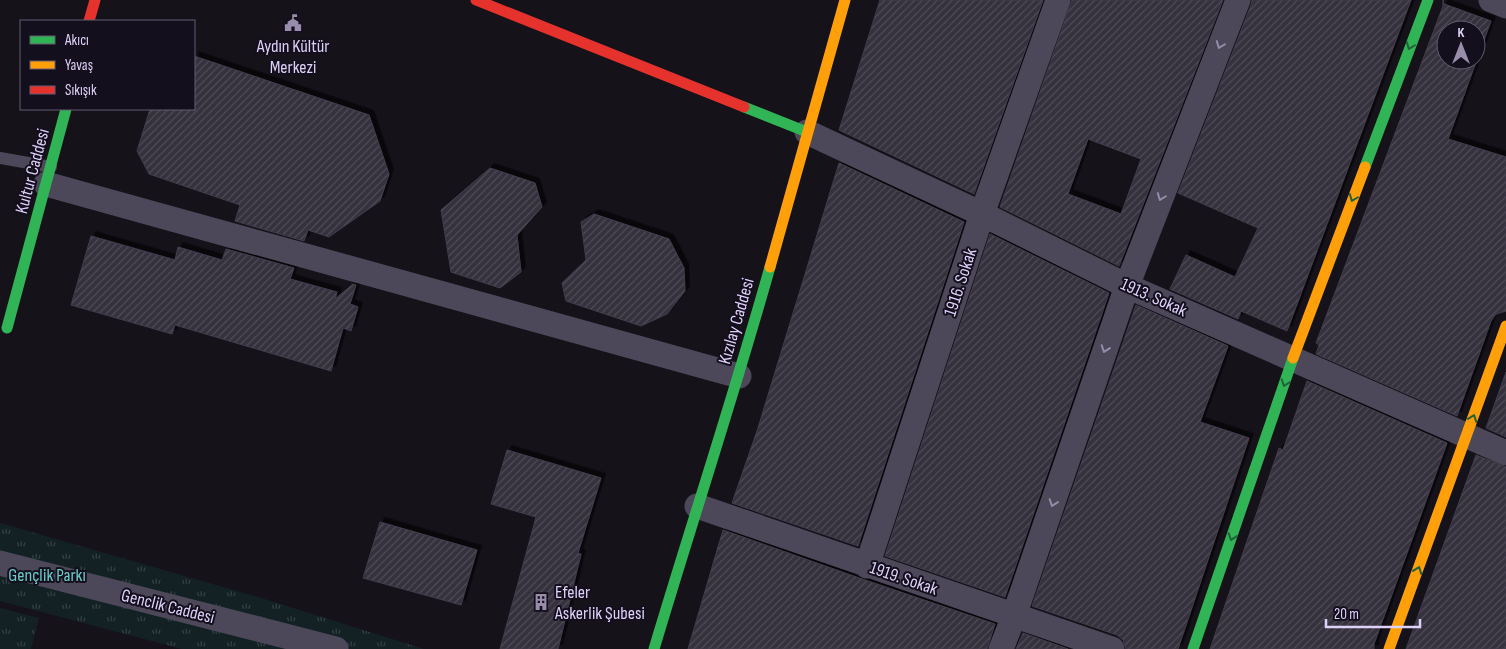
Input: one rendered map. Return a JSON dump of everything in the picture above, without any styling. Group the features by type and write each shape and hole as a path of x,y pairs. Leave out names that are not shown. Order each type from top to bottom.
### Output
{"street":[{"path":"90,20 95,0"},
{"path":"476,0 806,132"},
{"name":"Kızılay Caddesi","path":"654,649 739,376 806,132 845,0"},
{"name":"1916. Sokak","path":"867,566 982,214 1058,0"},
{"path":"1001,649 1127,286 1238,0"},
{"path":"1193,649 1293,359 1428,0"},
{"path":"1491,0 1506,6"},
{"name":"Kultur Caddesi","path":"7,328 66,110"},
{"name":"1913. Sokak","path":"806,132 982,214 1127,286 1506,453"},
{"path":"49,175 739,376"},
{"path":"1389,649 1506,326"},
{"name":"1919. Sokak","path":"697,506 1112,649"},
{"name":"Genclik Caddesi","path":"0,563 336,649"}],"lane":[{"path":"0,158 49,175"}],"green space":[{"name":"Gençlik Parkı","path":"0,523 258,597 424,649 182,649 0,601"},
{"path":"0,608 39,618 31,649 0,649"}],"building":[{"path":"880,0 1043,0 974,194 839,130"},
{"path":"1072,0 1223,0 1119,266 1000,207","holes":["1088,139 1141,159 1121,214 1068,194"]},
{"path":"1252,0 1411,0 1287,331 1241,311 1238,319 1170,289 1186,255 1235,277 1258,228 1178,193"},
{"path":"1443,0 1444,4 1491,21 1486,35 1486,20 1438,20 1443,6"},
{"path":"1436,25 1436,70 1473,70 1448,139 1506,157 1506,311 1496,314 1491,321 1457,416 1316,354 1319,345 1316,343"},
{"path":"195,56 369,115 389,174 380,201 329,237 308,230 304,241 235,221 240,205 149,174 137,151 150,110 195,110"},
{"path":"839,163 964,222 858,546 732,503 757,431"},
{"path":"490,168 535,183 542,207 517,235 521,272 500,288 451,272 441,210"},
{"path":"594,214 669,239 684,268 685,291 667,314 641,326 566,301 562,283 586,260 581,222"},
{"path":"990,234 1109,293 1005,597 885,556"},
{"path":"91,236 175,260 178,247 222,260 226,249 294,268 290,279 337,292 335,299 353,284 356,285 350,304 358,307 351,331 343,328 331,371 175,325 172,334 71,305"},
{"path":"1136,305 1228,346 1200,422 1249,438 1178,649 1126,649 1123,640 1117,635 1032,606"},
{"path":"1506,372 1506,437 1486,428"},
{"path":"1307,381 1447,443 1374,644 1374,649 1210,649 1279,448 1283,450"},
{"path":"507,450 601,478 578,553 581,554 558,649 500,649 536,517 491,504"},
{"path":"1476,455 1506,467 1506,649 1406,649"},
{"path":"380,522 477,550 461,605 363,578"},
{"path":"723,530 995,624 987,649 688,649"},
{"path":"1023,633 1068,649 1016,649"}],"traffic: fast":[{"path":"1365,167 1428,0"},
{"path":"744,107 807,132"},
{"path":"7,328 66,110"},
{"path":"654,649 770,267"},
{"path":"1193,649 1293,358"}],"traffic: slow":[{"path":"770,267 845,0"},
{"path":"1293,358 1365,167"},
{"path":"1389,649 1506,326"}],"traffic: jam":[{"path":"89,20 95,0"},
{"path":"476,0 744,107"}],"place":[{"name":"Aydın Kültür Merkezi","path":"293,23"},
{"name":"Efeler Askerlik Şubesi","path":"541,602"}]}
